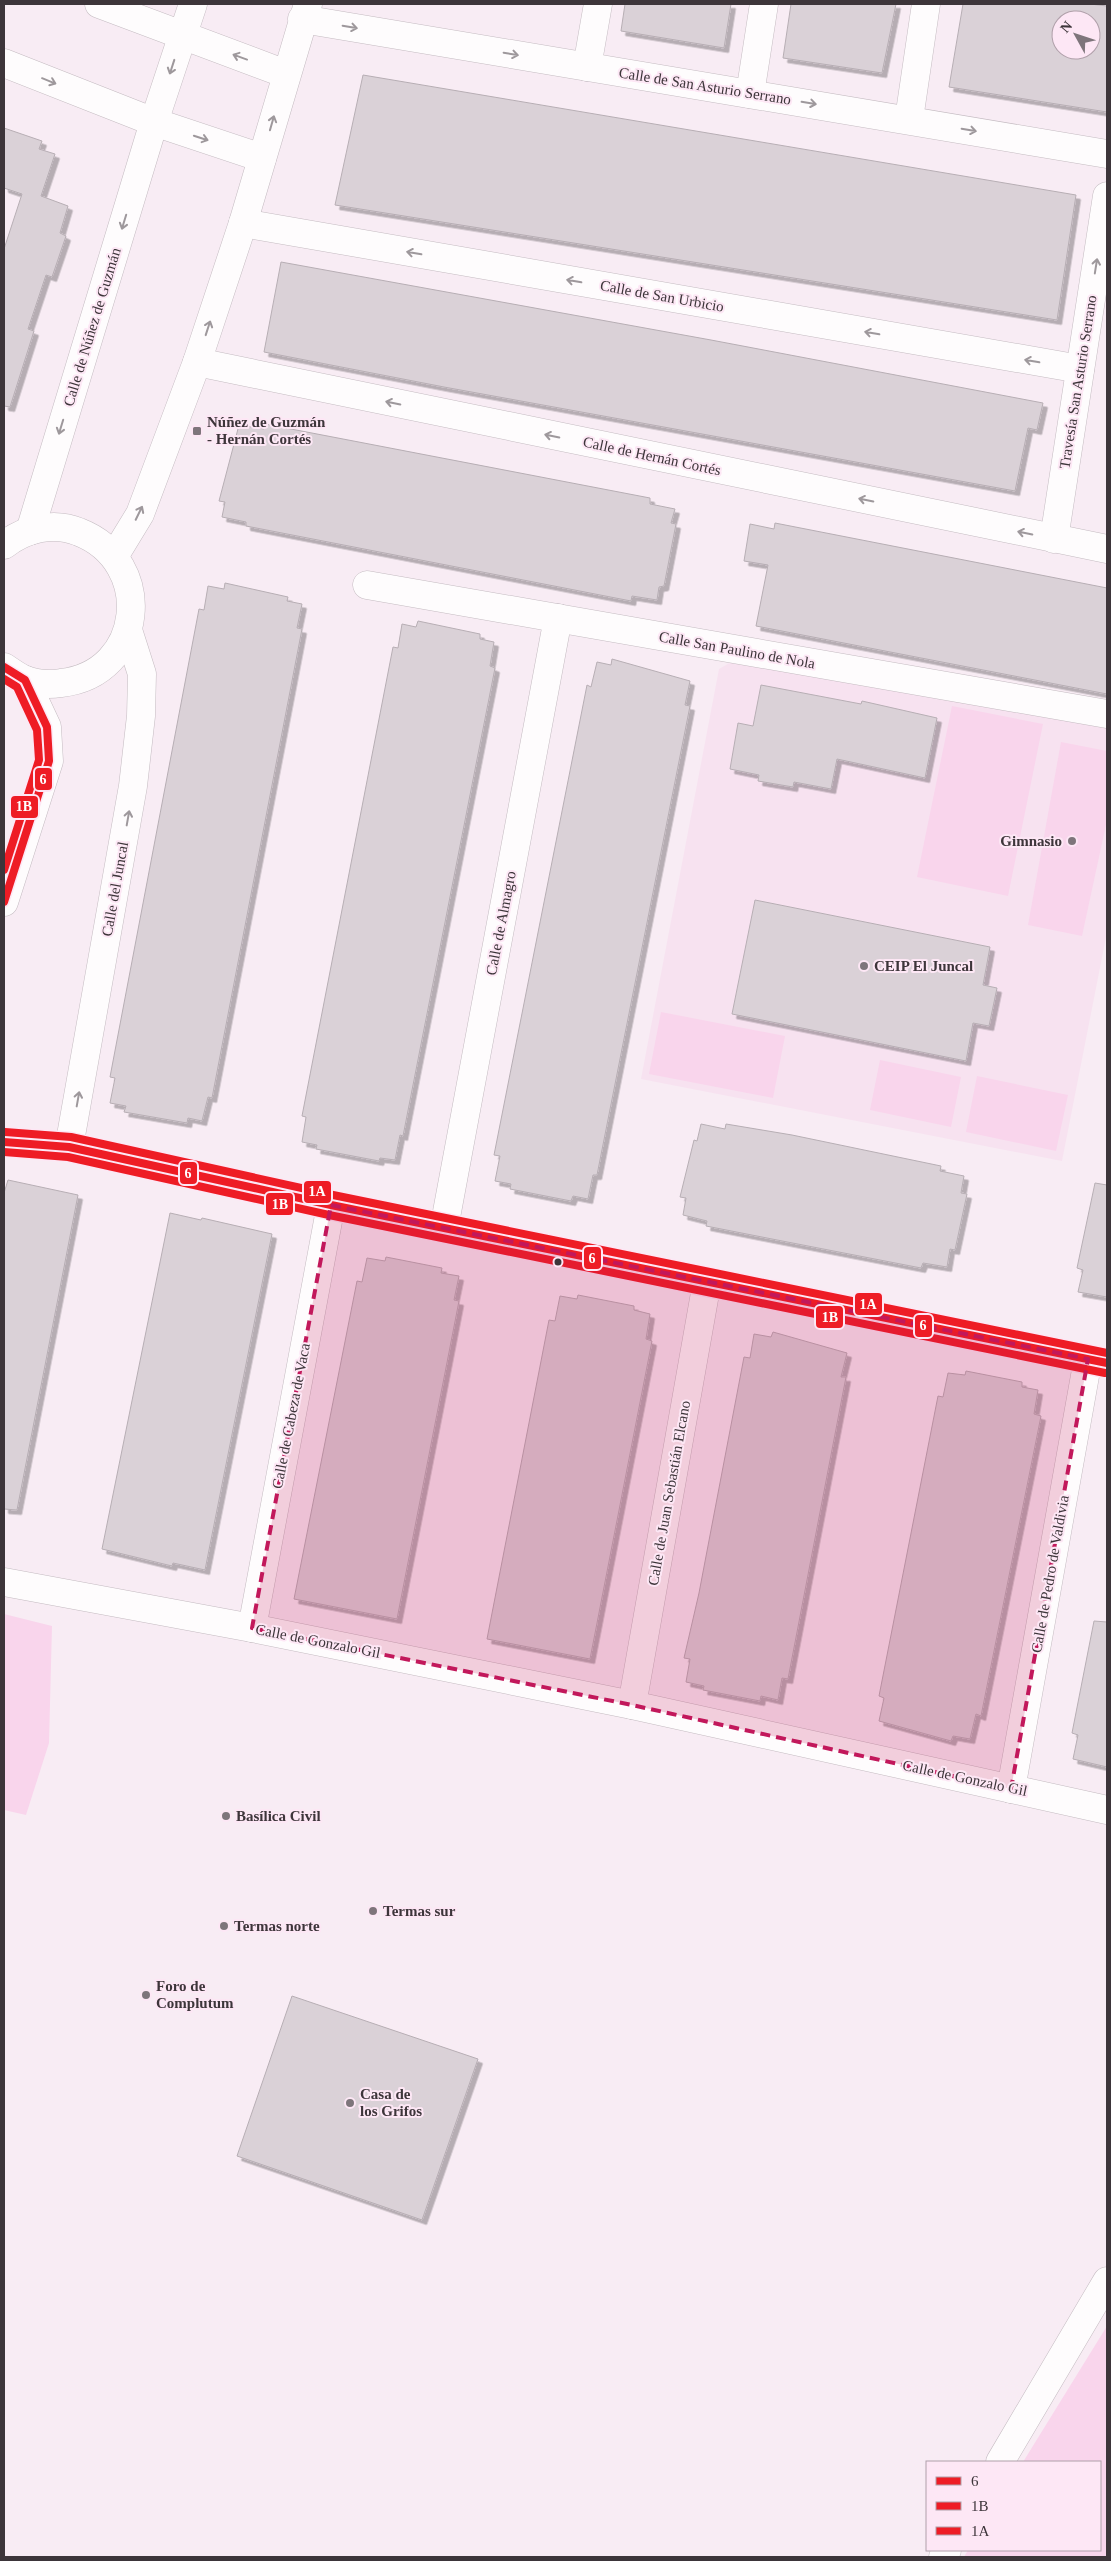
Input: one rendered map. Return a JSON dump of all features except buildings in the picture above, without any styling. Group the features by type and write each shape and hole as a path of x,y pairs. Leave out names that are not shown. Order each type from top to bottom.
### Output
{"street":[{"path":"99,4 286,74"},
{"name":"Calle de Núñez de Guzmán","path":"30,531 154,122 193,4"},
{"path":"587,67 598,4"},
{"path":"750,94 764,4"},
{"path":"909,120 926,4"},
{"path":"114,555 140,514 197,362 244,223 305,11"},
{"name":"Calle de San Asturio Serrano","path":"305,11 587,67 1107,154"},
{"path":"4,63 154,122 262,158"},
{"name":"Travesía San Asturio Serrano","path":"1054,539 1107,196"},
{"name":"Calle de San Urbicio","path":"244,223 1080,370"},
{"name":"Calle de Hernán Cortés","path":"197,362 1107,549"},
{"path":"4,545 17,535 42,527 69,528 94,538 114,555 128,579 132,606 128,630 116,653 98,671 75,682 49,685 14,674"},
{"name":"Calle San Paulino de Nola","path":"367,585 1107,714"},
{"name":"Calle de Almagro","path":"444,1228 558,618"},
{"name":"Calle del Juncal","path":"69,1147 133,786 141,716 142,674 128,630"},
{"path":"4,902 49,761 47,727 14,674"},
{"path":"4,1142 69,1147 331,1205 1098,1361"},
{"name":"Calle de Cabeza de Vaca","path":"252,1628 331,1205"},
{"name":"Calle de Juan Sebastián Elcano","path":"632,1705 707,1282"},
{"name":"Calle de Pedro de Valdivia","path":"1011,1789 1098,1361"},
{"name":"Calle de Gonzalo Gil","path":"4,1582 252,1628 632,1705 1107,1810"},
{"path":"1001,2461 1107,2281"}],"highlighted area":[{"path":"331,1205 1088,1359 1011,1789 632,1705 252,1628"}],"shaded area":[{"path":"745,654 1107,727 1107,932 1062,1161 641,1079 719,669"},
{"path":"952,706 1043,724 1008,896 917,877"},
{"name":"Gimnasio","path":"1061,742 1107,751 1107,820 1082,936 1028,925"},
{"path":"661,1012 785,1036 773,1098 649,1074"},
{"path":"880,1060 961,1077 951,1127 870,1110"},
{"path":"977,1076 1068,1095 1056,1151 966,1132"},
{"path":"4,1614 52,1626 49,1743 26,1815 4,1810"},
{"path":"1107,2326 1107,2557 964,2557 967,2551 1101,2551 1101,2461 1024,2461"}],"transit line":[{"name":"6","path":"4,667 25,680 47,727 49,761 4,902"},
{"name":"1B","path":"4,679 17,687 37,730 39,760 4,870"},
{"name":"1A","path":"5,1132 71,1137 333,1195 1107,1353"},
{"name":"6","path":"4,1142 69,1147 331,1205 1107,1363"},
{"name":"1B","path":"4,1152 68,1157 329,1215 1105,1373"}],"place":[{"name":"Núñez de Guzmán - Hernán Cortés","path":"197,431"},
{"name":"Gimnasio","path":"1072,841"},
{"name":"CEIP El Juncal","path":"864,966"},
{"name":"Basílica Civil","path":"226,1816"},
{"name":"Termas sur","path":"373,1911"},
{"name":"Termas norte","path":"224,1926"},
{"name":"Foro de Complutum","path":"146,1995"},
{"name":"Casa de los Grifos","path":"350,2103"}]}
